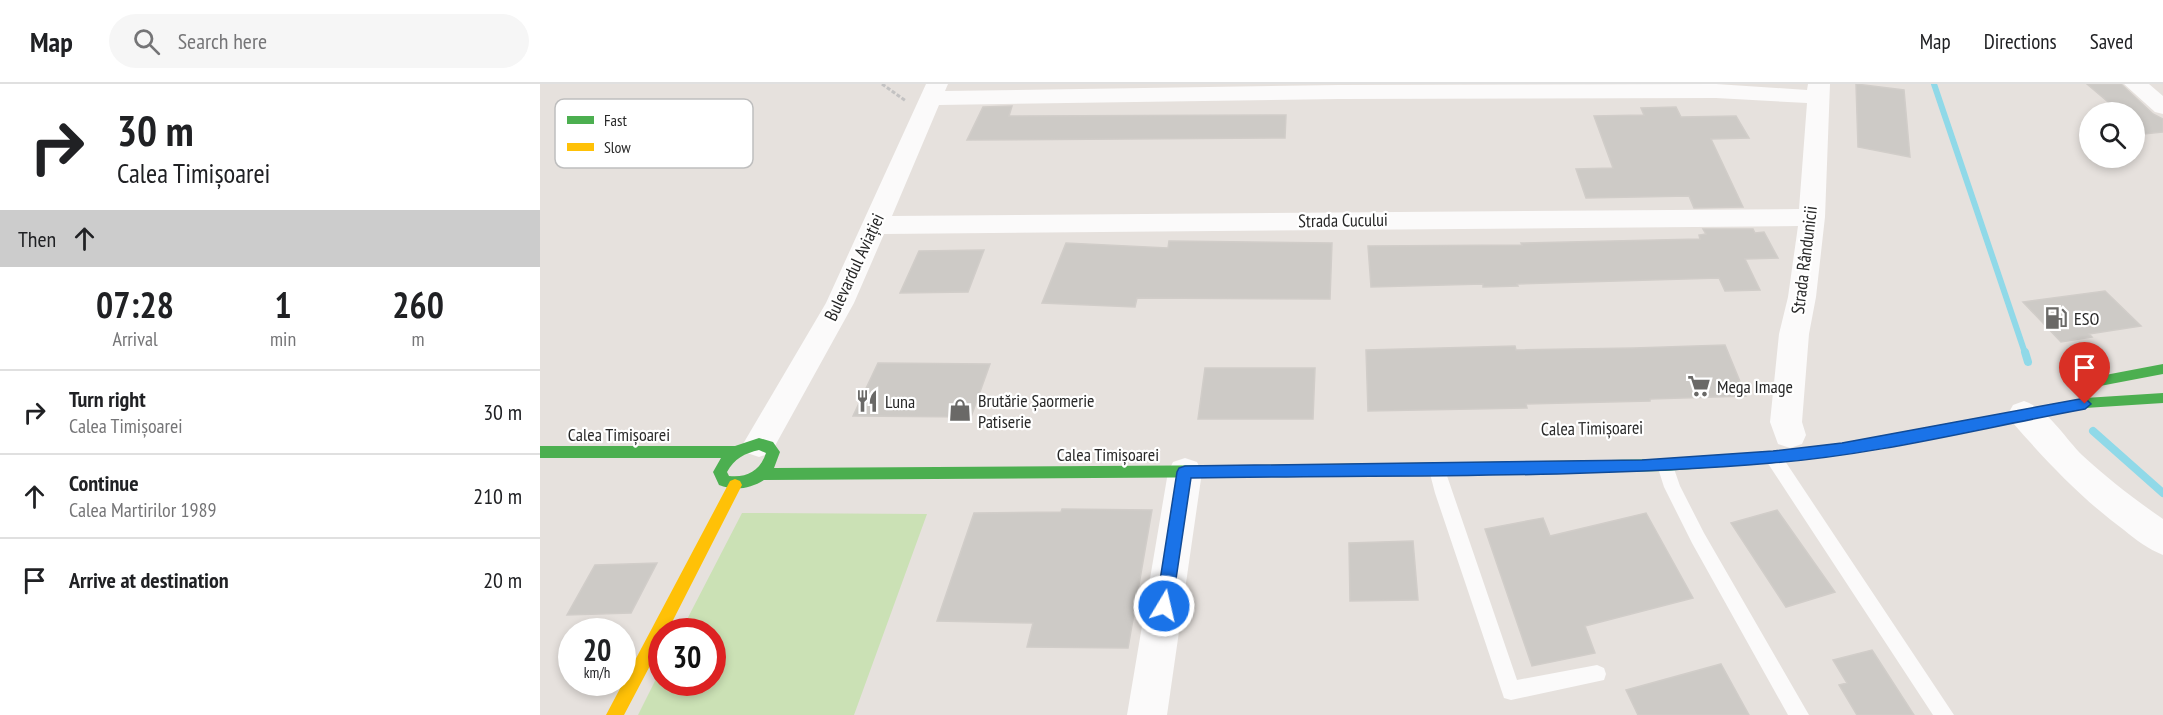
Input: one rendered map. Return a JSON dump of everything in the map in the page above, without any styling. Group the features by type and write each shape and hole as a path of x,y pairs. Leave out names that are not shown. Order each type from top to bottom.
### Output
{"main road":[{"path":"2069,387 2163,369"},
{"name":"Calea Timișoarei","path":"763,474 1437,470 1665,465 1842,449 2095,402 2163,398"},
{"name":"Calea Timișoarei","path":"540,452 763,450"},
{"path":"763,450 772,463 763,474 750,482 735,485 724,481 720,472 724,462 763,450"},
{"path":"701,472 720,472"},
{"path":"615,715 735,485"}],"street":[{"path":"2135,84 2163,107"},
{"path":"934,91 1818,91"},
{"name":"Bulevardul Aviației","path":"763,450 840,303 934,91"},
{"name":"Strada Rândunicii","path":"1787,435 1786,422 1794,334 1802,297 1812,217 1818,91"},
{"name":"Strada Cucului","path":"874,225 1812,217"},
{"path":"2024,414 2069,463 2109,500 2163,539"},
{"path":"1147,715 1185,472"}],"lane":[{"path":"1773,457 1944,715"},
{"path":"1665,465 1672,487 1698,538 1799,715"},
{"path":"1437,470 1511,691 1597,674"}],"green space":[{"path":"742,513 927,514 854,715 638,715 648,695 726,696 726,618 688,618"}],"building":[{"path":"1856,84 1904,90 1910,157 1858,147"},
{"path":"2087,84 2121,84 2140,102 2108,102"},
{"path":"1012,106 1009,116 1286,115 1285,138 967,140 983,107"},
{"path":"2145,106 2163,119 2163,132 2145,134"},
{"path":"1676,107 1681,117 1736,116 1749,138 1711,139 1743,207 1694,208 1689,196 1586,198 1576,169 1613,168 1594,116 1644,115 1641,108"},
{"path":"1703,229 1753,229 1755,233 1764,232 1778,258 1745,259 1760,290 1725,291 1719,278 1483,287 1483,284 1371,287 1368,246 1522,245 1521,243 1700,239 1699,235 1706,234"},
{"path":"1169,241 1332,243 1330,299 1137,298 1135,307 1042,303 1066,243 1168,248"},
{"path":"984,250 968,292 900,293 919,251"},
{"path":"2105,291 2141,326 2089,334 2092,337 2061,342 2023,302"},
{"path":"1725,345 1746,396 1526,404 1527,408 1368,411 1366,350 1515,346 1516,350"},
{"path":"878,363 990,364 971,417 853,416"},
{"path":"1205,368 1315,368 1313,419 1198,419"},
{"path":"1062,509 1152,510 1128,648 1027,647 1033,623 937,621 974,513 1061,512"},
{"path":"1777,510 1835,592 1786,607 1731,523"},
{"path":"1646,513 1693,598 1585,626 1595,653 1532,666 1485,529 1543,518 1550,536"},
{"path":"1413,541 1418,600 1350,601 1349,543"},
{"path":"657,563 631,613 567,615 595,565"},
{"path":"1872,650 1914,715 1857,715 1839,685 1847,683 1833,660"},
{"path":"1721,664 1749,715 1638,715 1626,690"}],"waterway":[{"path":"1934,84 2025,353"},
{"path":"2025,352 2028,362"},
{"path":"2093,431 2163,493"}],"traffic: fast":[{"path":"2079,385 2163,369"},
{"path":"1611,466 1665,465 1842,449 2085,403 2163,398"},
{"path":"759,444 768,446 773,452 762,474 741,483 724,481 720,472 731,456 759,444"},
{"path":"540,452 734,452"},
{"path":"763,474 1253,471"}],"traffic: slow":[{"path":"1253,471 1611,466"},
{"path":"615,715 735,485"}],"place":[{"name":"ESO","path":"2056,318"},
{"name":"Mega Image","path":"1699,386"},
{"name":"Luna","path":"867,401"},
{"name":"Brutărie Șaormerie Patiserie","path":"960,410"}],"route":[{"path":"1164,606 1185,472 1642,466 1773,457 1842,449 2085,404"}]}
